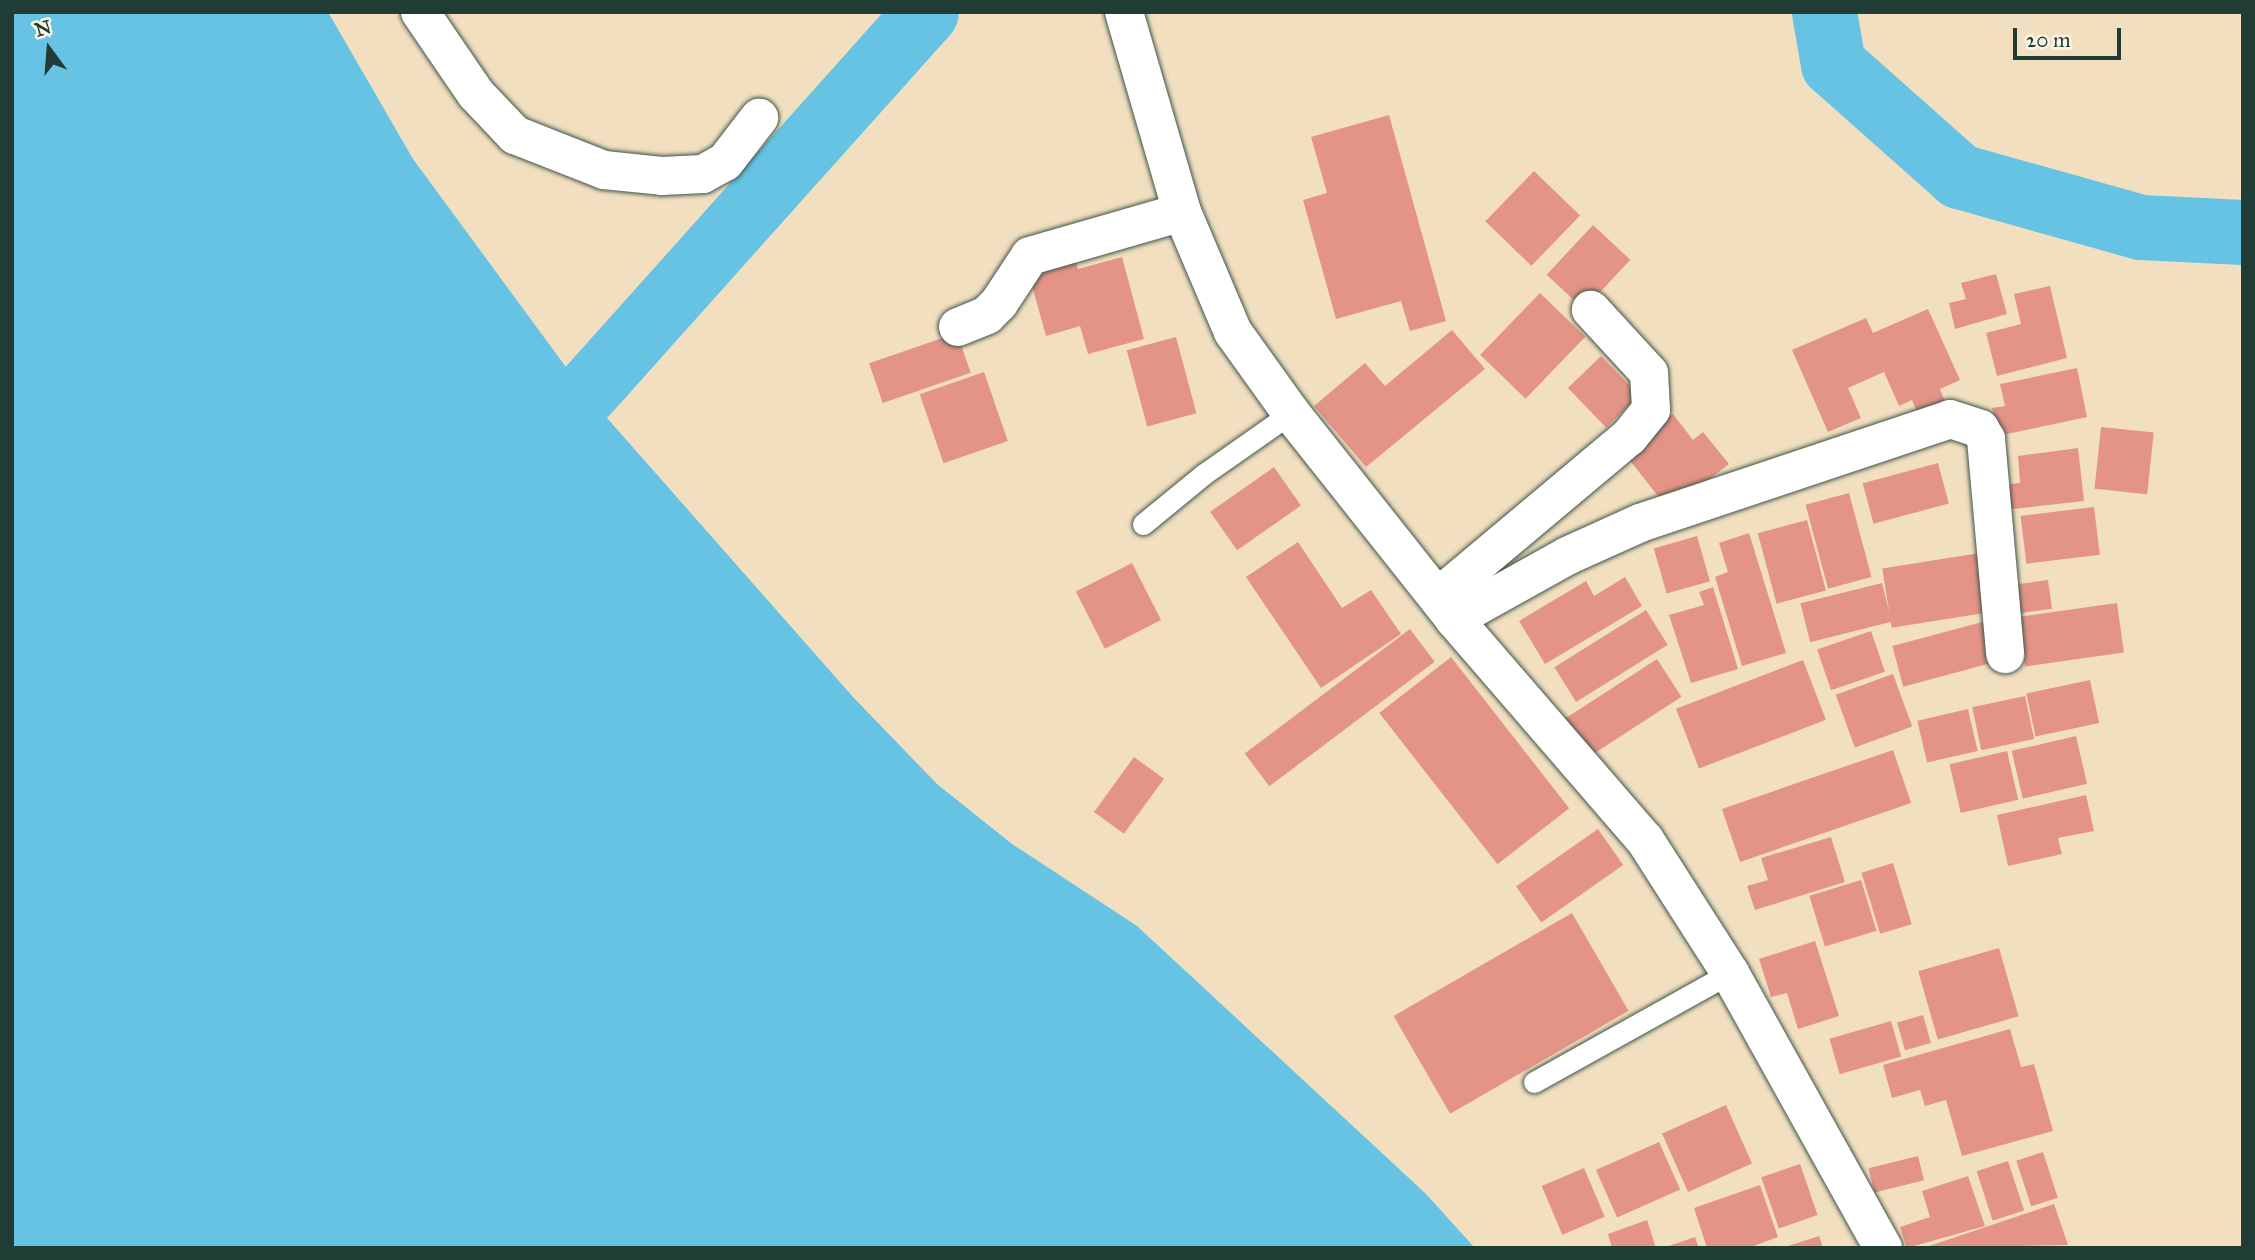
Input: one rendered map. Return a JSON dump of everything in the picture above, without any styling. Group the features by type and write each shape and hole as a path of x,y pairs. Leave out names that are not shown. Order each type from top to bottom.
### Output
{"main road":[{"path":"420,12 476,93 516,135 604,170 662,176 703,173 725,162 759,118"},
{"path":"1128,25 1182,212 1233,332 1291,413 1446,608 1645,840 1730,973 1883,1248"},
{"path":"958,327 987,315 1030,257 1182,212"},
{"path":"1446,608 1629,437 1651,410 1648,373 1591,310"},
{"path":"1446,608 1640,523 1950,419 1980,429 1986,439 2004,654"}],"lane":[{"path":"1143,524 1204,474 1291,413"},
{"path":"1534,1082 1730,973"}],"water":[{"path":"12,12 328,12 413,159 585,393 853,697 937,784 1012,844 1137,926 1425,1193 1475,1248 12,1248"}],"building":[{"path":"1389,115 1446,321 1410,331 1401,301 1336,319 1303,200 1327,193 1311,137"},
{"path":"1534,171 1580,215 1531,266 1485,221"},
{"path":"1593,225 1630,260 1584,310 1547,275"},
{"path":"1122,257 1144,339 1088,354 1080,326 1046,336 1028,271 1075,259 1078,269"},
{"path":"1996,274 2007,314 1955,329 1949,303 1966,299 1961,283"},
{"path":"2050,286 2067,358 1997,376 1986,333 2021,324 2014,294"},
{"path":"1540,293 1585,337 1526,399 1480,355"},
{"path":"1928,309 1960,380 1940,389 1945,402 1918,414 1912,400 1899,406 1884,372 1848,388 1861,418 1828,432 1792,350 1866,318 1873,333"},
{"path":"1452,330 1485,369 1366,467 1314,406 1365,363 1385,386"},
{"path":"957,333 971,373 883,403 869,363"},
{"path":"1176,337 1196,413 1147,427 1127,350"},
{"path":"1601,356 1639,396 1606,428 1568,388"},
{"path":"2077,368 2087,417 1998,436 1992,408 2005,406 2000,384"},
{"path":"984,372 1008,441 943,463 920,394"},
{"path":"1673,414 1693,440 1703,432 1729,464 1669,510 1624,453"},
{"path":"2101,427 2154,433 2147,494 2095,489"},
{"path":"2078,448 2084,501 2004,510 2001,485 2020,483 2018,456"},
{"path":"1938,463 1949,504 1874,524 1863,483"},
{"path":"1274,467 1301,506 1237,550 1210,512"},
{"path":"1849,493 1872,577 1828,589 1806,505"},
{"path":"2094,507 2100,555 2026,564 2021,516"},
{"path":"1807,520 1826,591 1777,604 1758,533"},
{"path":"1749,533 1786,653 1742,666 1715,577 1728,572 1719,543"},
{"path":"1697,536 1710,581 1667,594 1654,548"},
{"path":"1298,542 1342,608 1371,590 1401,634 1321,688 1246,577"},
{"path":"1986,552 1995,611 1892,628 1882,568"},
{"path":"1132,563 1161,620 1105,649 1076,592"},
{"path":"1625,577 1642,606 1545,664 1519,621 1586,581 1594,596"},
{"path":"2048,580 2052,609 2014,614 2010,585"},
{"path":"1882,583 1892,622 1810,642 1800,603"},
{"path":"1713,587 1738,669 1691,683 1669,615 1704,605 1699,592"},
{"path":"2117,603 2124,653 2025,666 2018,617"},
{"path":"1646,610 1668,645 1576,702 1554,667"},
{"path":"1986,621 1997,662 1903,687 1892,646"},
{"path":"1410,629 1435,662 1269,786 1245,754"},
{"path":"1871,631 1885,672 1831,690 1817,650"},
{"path":"1451,657 1569,808 1497,864 1379,713"},
{"path":"1657,659 1682,697 1587,758 1562,721"},
{"path":"1803,660 1826,720 1699,768 1676,709"},
{"path":"1893,674 1912,727 1855,747 1836,695"},
{"path":"2090,680 2099,723 2036,737 2026,694"},
{"path":"2025,696 2034,739 1981,750 1972,707"},
{"path":"1968,709 1978,751 1927,763 1917,721"},
{"path":"2076,736 2087,784 2023,799 2012,751"},
{"path":"1893,750 1911,803 1740,862 1722,809"},
{"path":"2007,751 2018,800 1961,813 1950,764"},
{"path":"1134,757 1164,779 1124,834 1094,812"},
{"path":"2086,795 2094,831 2058,838 2062,854 2008,866 1997,815"},
{"path":"1598,829 1623,865 1541,922 1516,886"},
{"path":"1831,837 1845,882 1755,910 1747,886 1768,880 1761,858"},
{"path":"1893,863 1912,924 1880,934 1861,873"},
{"path":"1861,880 1876,931 1825,946 1809,896"},
{"path":"1572,913 1628,1011 1450,1114 1394,1016"},
{"path":"1815,941 1839,1016 1798,1029 1787,993 1771,997 1759,959"},
{"path":"1999,948 2019,1016 1938,1039 1918,971"},
{"path":"1923,1015 1931,1043 1905,1050 1897,1022"},
{"path":"1891,1021 1901,1057 1840,1074 1829,1039"},
{"path":"2010,1029 2021,1067 2034,1064 2053,1131 1962,1156 1946,1100 1925,1106 1920,1090 1892,1098 1883,1065"},
{"path":"1726,1105 1752,1163 1688,1192 1662,1133"},
{"path":"1659,1142 1680,1190 1617,1218 1596,1170"},
{"path":"2043,1152 2058,1198 2031,1206 2016,1161"},
{"path":"1918,1156 1924,1180 1875,1193 1869,1168"},
{"path":"2008,1161 2024,1210 1993,1221 1977,1171"},
{"path":"1800,1164 1818,1215 1779,1228 1761,1177"},
{"path":"1584,1168 1605,1217 1562,1235 1542,1186"},
{"path":"1968,1176 1985,1226 1907,1248 1900,1227 1930,1217 1922,1191"},
{"path":"1760,1185 1778,1237 1748,1248 1707,1248 1694,1208"},
{"path":"2054,1204 2068,1245 1926,1248 1926,1247"},
{"path":"1647,1220 1656,1248 1612,1248 1608,1234"},
{"path":"1819,1236 1823,1248 1785,1248 1785,1247"},
{"path":"1695,1237 1699,1248 1666,1248 1666,1247"}],"waterway":[{"path":"585,393 926,12"},
{"path":"1824,12 1833,64 1959,176 2140,227 2243,232"}]}
